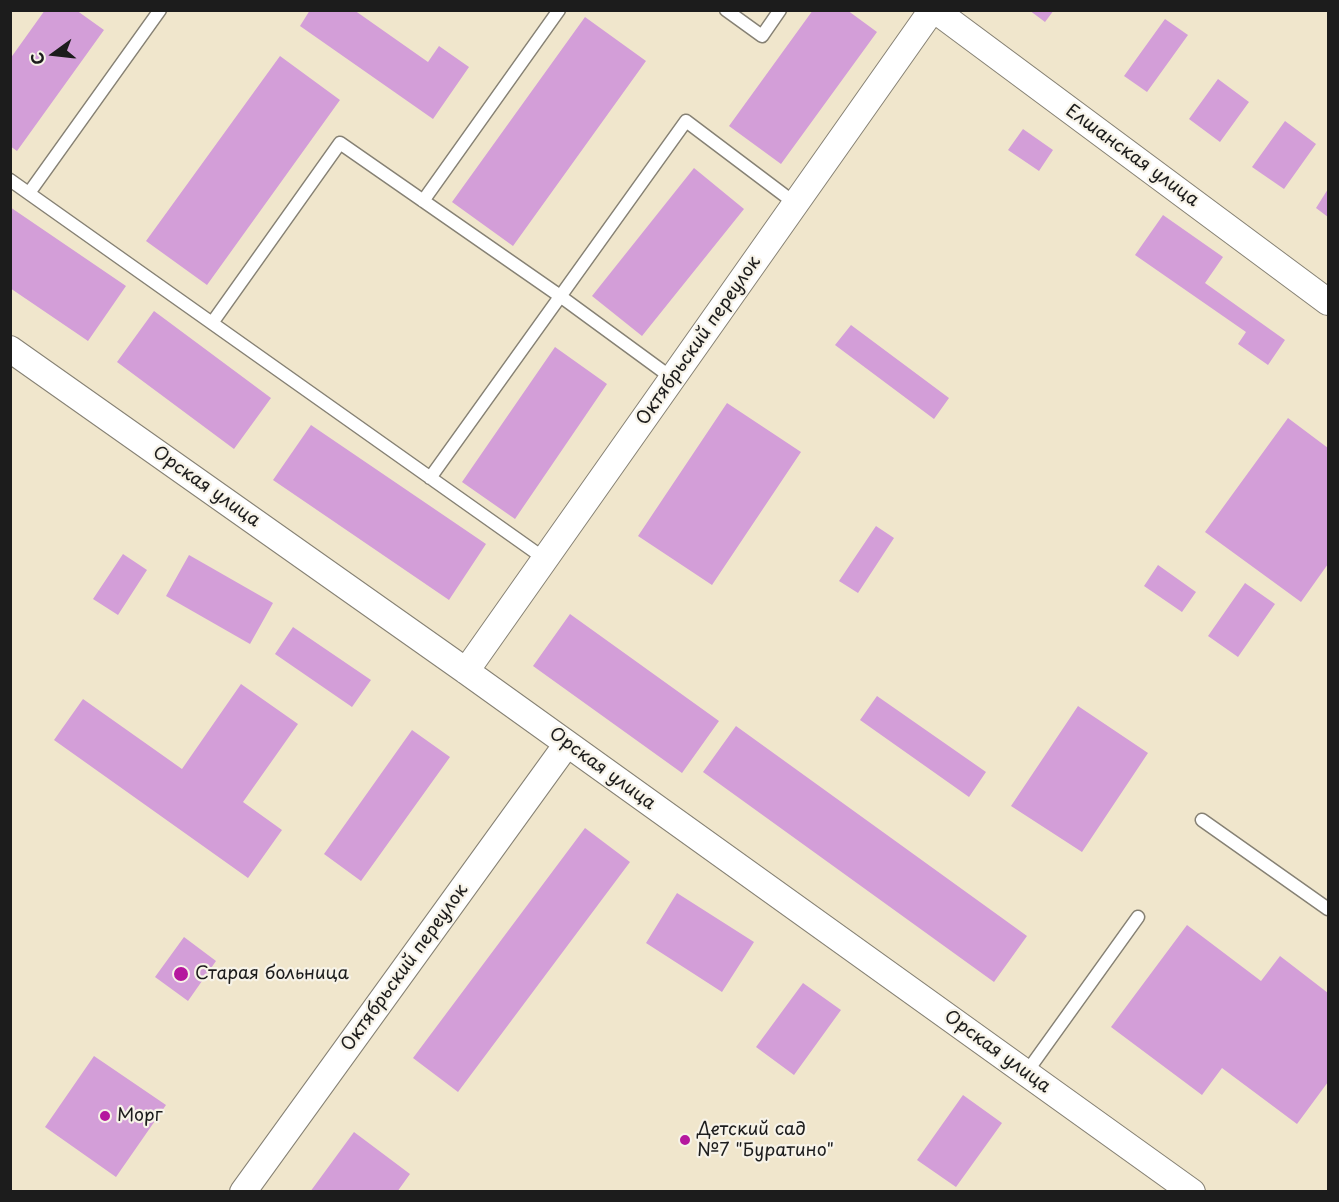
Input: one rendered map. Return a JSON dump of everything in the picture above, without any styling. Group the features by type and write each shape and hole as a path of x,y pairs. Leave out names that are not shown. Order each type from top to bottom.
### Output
{"street":[{"name":"Октябрьский переулок","path":"466,671 933,10"},
{"name":"Елшанская улица","path":"933,10 1329,302"},
{"name":"Орская улица","path":"10,349 466,671 1191,1191"},
{"name":"Октябрьский переулок","path":"243,1191 567,744"}],"lane":[{"path":"29,193 160,10"},
{"path":"423,201 560,10"},
{"path":"726,10 762,36 780,10"},
{"path":"430,478 686,121 796,204"},
{"path":"212,323 340,143 560,296 672,378"},
{"path":"10,180 545,559"},
{"path":"1202,820 1329,909"},
{"path":"1026,1073 1138,917"}],"building":[{"path":"45,10 76,10 104,30 17,151 10,146 10,59"},
{"path":"310,10 354,10 428,62 439,46 469,67 433,119 300,26"},
{"path":"813,10 847,10 877,32 781,164 729,126"},
{"path":"1029,10 1054,10 1045,22"},
{"path":"585,17 646,61 513,246 452,202"},
{"path":"1165,19 1188,35 1147,92 1124,76"},
{"path":"280,56 340,100 207,285 146,241"},
{"path":"1218,79 1249,102 1220,142 1189,119"},
{"path":"1285,121 1316,144 1284,189 1252,167"},
{"path":"1023,129 1053,150 1039,171 1008,150"},
{"path":"694,168 744,209 642,336 592,296"},
{"path":"1328,189 1328,217 1316,208"},
{"path":"10,207 126,286 88,341 10,288"},
{"path":"1163,215 1223,257 1205,283 1285,340 1268,365 1238,344 1246,332 1135,255"},
{"path":"154,311 271,398 234,449 117,362"},
{"path":"851,325 949,398 934,419 835,345"},
{"path":"555,347 607,384 515,519 462,482"},
{"path":"727,403 801,452 712,585 638,536"},
{"path":"1288,418 1328,448 1328,564 1301,602 1205,532"},
{"path":"311,425 486,544 449,600 273,480"},
{"path":"876,526 894,538 858,593 839,581"},
{"path":"123,554 147,570 118,615 93,599"},
{"path":"189,555 273,603 250,644 166,596"},
{"path":"1158,565 1196,592 1182,612 1144,586"},
{"path":"1245,583 1275,604 1238,657 1208,636"},
{"path":"570,614 719,721 682,773 533,666"},
{"path":"293,627 371,680 352,707 275,654"},
{"path":"241,684 298,724 243,802 282,830 248,878 54,740 83,699 182,769"},
{"path":"877,696 986,772 969,797 860,720"},
{"path":"1078,706 1148,753 1082,852 1011,806"},
{"path":"736,726 1027,936 994,982 703,772"},
{"path":"412,730 450,757 361,881 324,854"},
{"path":"585,828 630,862 458,1092 413,1058"},
{"path":"677,893 754,942 722,992 646,943"},
{"path":"1187,925 1261,981 1280,956 1328,993 1328,1082 1297,1124 1222,1068 1202,1095 1111,1027"},
{"path":"184,937 216,961 188,1001 155,977"},
{"path":"803,983 841,1010 794,1075 756,1047"},
{"name":"Морг","path":"94,1056 166,1105 116,1177 45,1127"},
{"path":"963,1095 1002,1123 956,1187 917,1160"},
{"path":"354,1132 410,1174 397,1192 310,1192"}],"place":[{"name":"Старая больница","path":"181,974"},
{"name":"Морг","path":"105,1116"},
{"name":"Детский сад №7 \"Буратино\"","path":"685,1140"}]}
